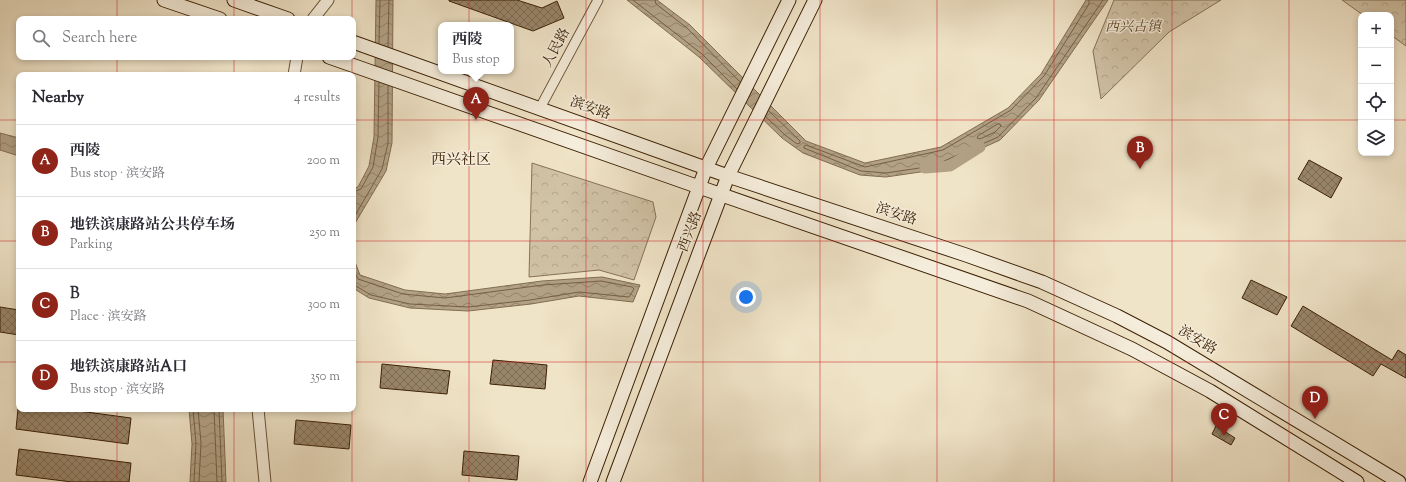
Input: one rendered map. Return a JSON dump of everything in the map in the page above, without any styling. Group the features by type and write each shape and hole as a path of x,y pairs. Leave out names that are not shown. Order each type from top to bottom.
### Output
{"main road":[{"path":"164,0 211,16"},
{"path":"234,0 279,16"},
{"name":"西兴路","path":"590,482 706,168 789,0"},
{"name":"西兴路","path":"613,482 728,176 815,0"},
{"name":"滨安路","path":"356,43 438,72"},
{"path":"338,60 1028,301 1132,349 1210,391 1357,482"},
{"name":"滨安路","path":"444,74 728,176 1042,282 1117,316 1174,346 1399,482"}],"street":[{"path":"315,16 328,0"},
{"name":"人民路","path":"540,108 598,0"},
{"path":"294,72 296,60"},
{"path":"258,412 265,482"}],"green space":[{"name":"西兴古镇","path":"1114,0 1221,0 1169,32 1101,99 1093,51"},
{"path":"1342,0 1406,0 1406,46 1394,37 1394,12 1359,12"},
{"path":"532,163 653,202 656,217 634,280 599,270 529,277"}],"water":[{"path":"376,0 393,0 392,143 386,171 356,222 356,188 358,187 369,166 374,137"},
{"path":"627,0 657,0 690,25 806,141 865,163 941,147 1008,108 1041,74 1086,0 1108,0 1039,100 1000,140 934,170 886,177 860,175 803,153 782,138 699,57"},
{"path":"0,133 16,137 16,155 0,150"},
{"path":"356,265 360,275 405,290 445,294 542,281 602,277 640,285 633,302 579,296 531,304 468,311 410,308 369,298 356,290"},
{"path":"189,412 223,412 226,482 190,482 192,444"}],"building":[{"path":"517,0 542,8 557,1 564,18 533,31 514,24 514,22 508,22 449,1"},
{"path":"1309,160 1342,178 1331,198 1298,179"},
{"path":"1251,280 1287,297 1277,315 1242,298"},
{"path":"1303,306 1392,360 1398,350 1406,355 1406,378 1381,364 1373,376 1291,326"},
{"path":"0,307 16,310 16,335 0,332"},
{"path":"493,360 547,365 545,389 490,384"},
{"path":"382,364 450,371 447,394 380,388"},
{"path":"18,412 86,412 131,418 128,444 16,429"},
{"path":"296,420 351,425 349,449 294,444"},
{"path":"1216,426 1235,438 1231,445 1212,434"},
{"path":"19,449 131,463 129,482 72,482 16,475"},
{"path":"464,451 519,456 517,480 462,475"}],"waterway":[{"path":"925,168 950,166 980,147"}],"place":[{"name":"西陵","path":"476,120"},
{"name":"地铁滨康路站公共停车场","path":"1140,169"},
{"name":"地铁滨康路站A口","path":"1315,419"},
{"name":"B","path":"1224,436"}],"district":[{"name":"西兴社区","path":"461,160"}]}
